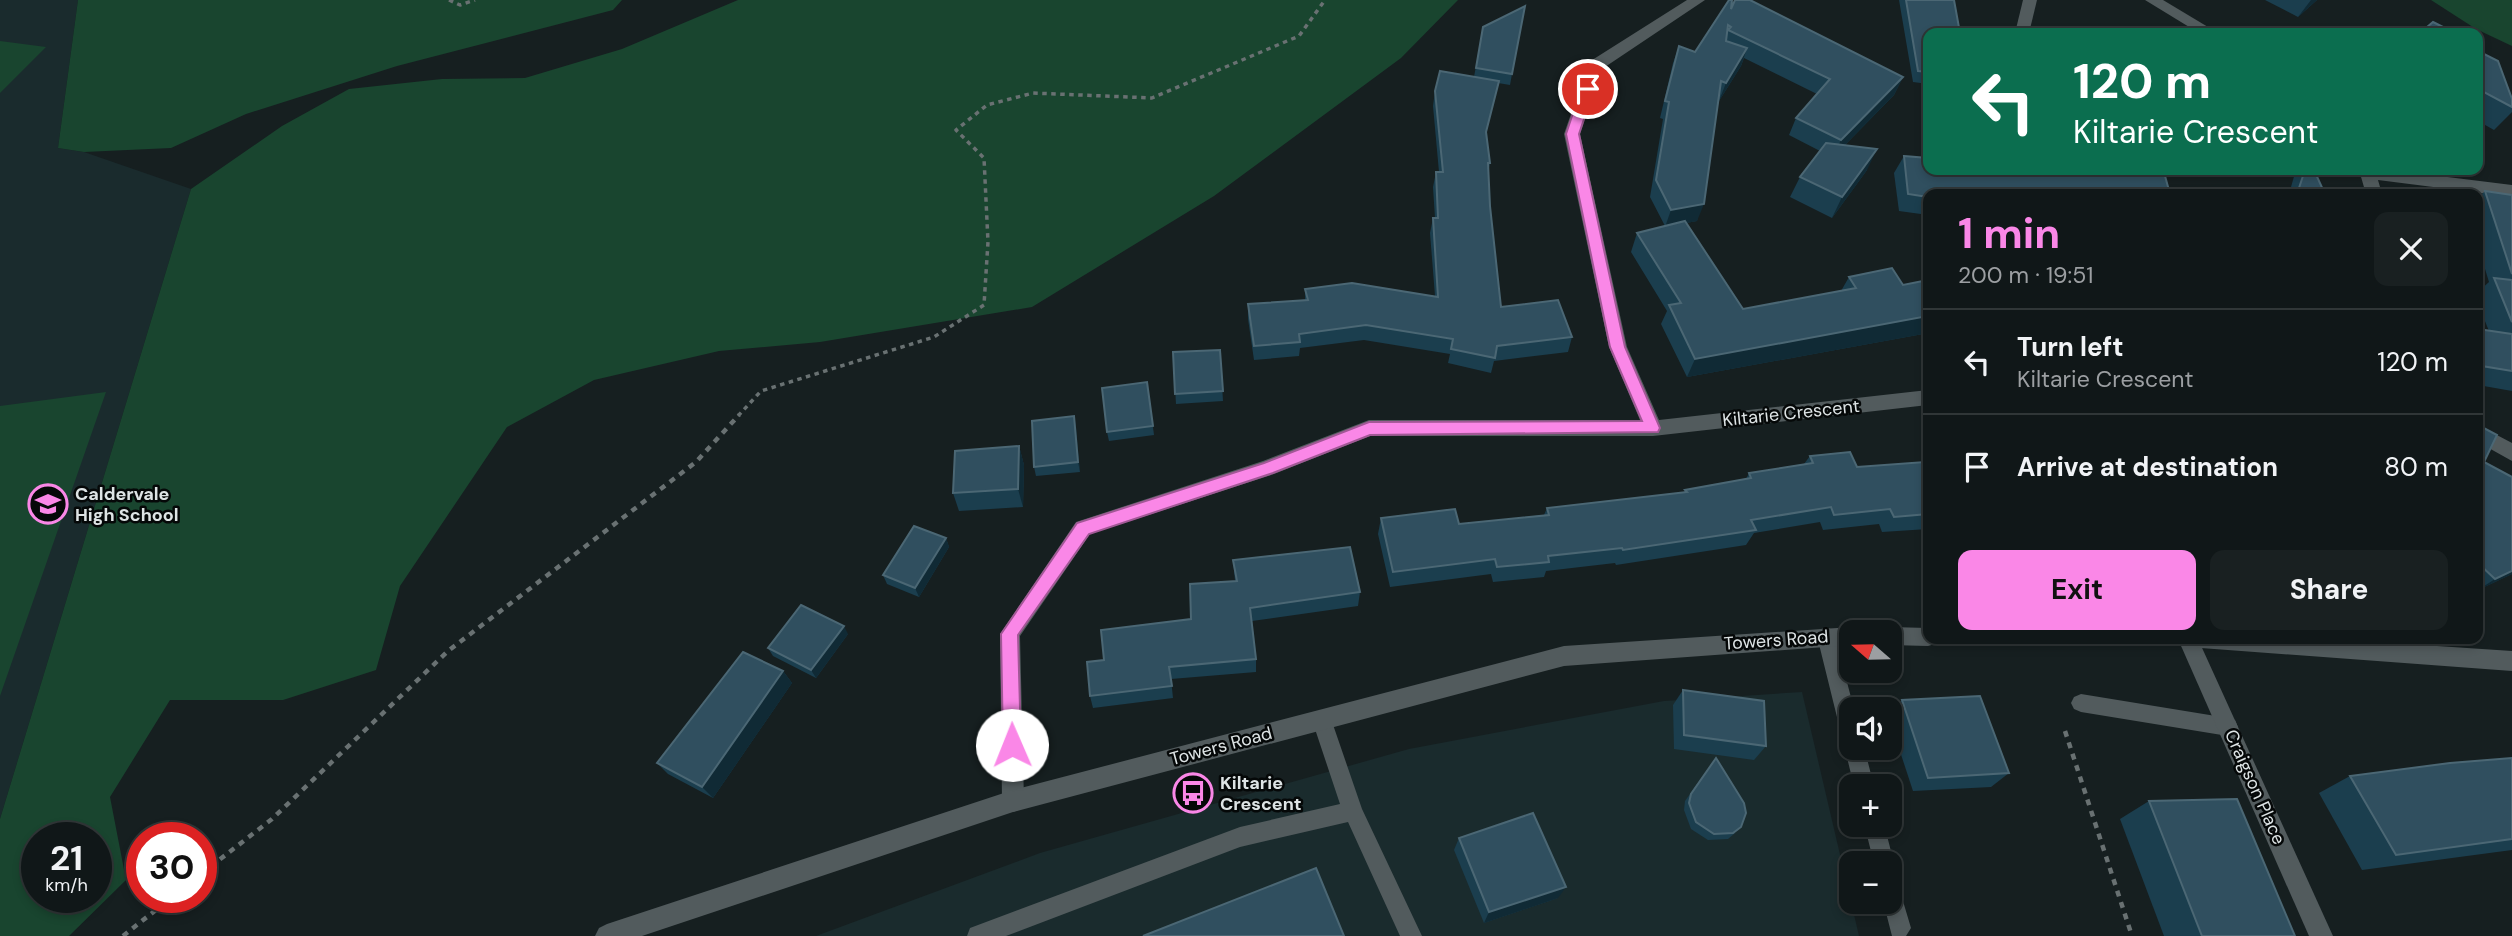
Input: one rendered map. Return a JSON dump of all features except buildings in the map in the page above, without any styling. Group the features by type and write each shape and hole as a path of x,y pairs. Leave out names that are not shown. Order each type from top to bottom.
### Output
{"street":[{"path":"1653,428 1618,347 1573,134 1595,66 1698,0"},
{"path":"2023,28 2030,0"},
{"path":"2152,0 2201,28"},
{"path":"2397,175 2512,191"},
{"name":"Kiltarie Crescent","path":"1013,801 1010,634 1083,528 1267,468 1369,428 1653,428 1923,399"},
{"path":"2483,436 2512,453"},
{"name":"Towers Road","path":"607,936 1013,801 1564,656 1839,636"},
{"path":"1902,636 1923,636"},
{"name":"Craigson Place","path":"2190,644 2321,936"},
{"path":"2272,644 2512,661"}],"lane":[{"path":"1826,636 1842,697"},
{"path":"2081,703 2228,727"},
{"path":"1322,719 1353,811 1411,936"},
{"path":"978,936 1240,837 1353,811"},
{"path":"1896,914 1900,928"}],"path":[{"path":"449,0 460,5 475,0"},
{"path":"217,862 272,819 448,651 696,462 761,391 934,337 985,305 988,242 984,158 956,130 987,105 1033,93 1152,98 1299,36 1325,0"},
{"path":"2081,703 2064,727 2132,936"},
{"path":"122,936 152,913"}],"shaded area":[{"name":"Caldervale High School","path":"0,0 78,0 58,148 84,152 191,189 0,819"},
{"path":"1802,692 1839,851 1839,914 1854,914 1859,936 816,936 1040,853 1409,749 1664,701"}],"green space":[{"path":"78,0 622,0 613,10 397,66 246,114 171,148 84,152 58,148"},
{"path":"738,0 1458,0 1401,58 1214,196 1032,307 820,342 719,351 594,380 507,427 400,586 376,670 283,700 170,700 110,797 126,880 112,894 112,822 21,822 21,913 92,913 69,936 0,936 0,819 191,189 282,126 349,89 442,79 525,78 622,49"},
{"path":"2431,0 2512,0 2512,46 2483,32 2483,28 2474,28"},
{"path":"0,41 46,47 0,93"},
{"path":"106,392 0,696 0,406"}],"place":[{"name":"Caldervale High School","path":"48,504"},
{"name":"Kiltarie Crescent","path":"1193,793"}],"route":[{"path":"1012,745 1010,634 1083,528 1267,468 1369,428 1653,428 1618,347 1573,134 1588,89"}]}
